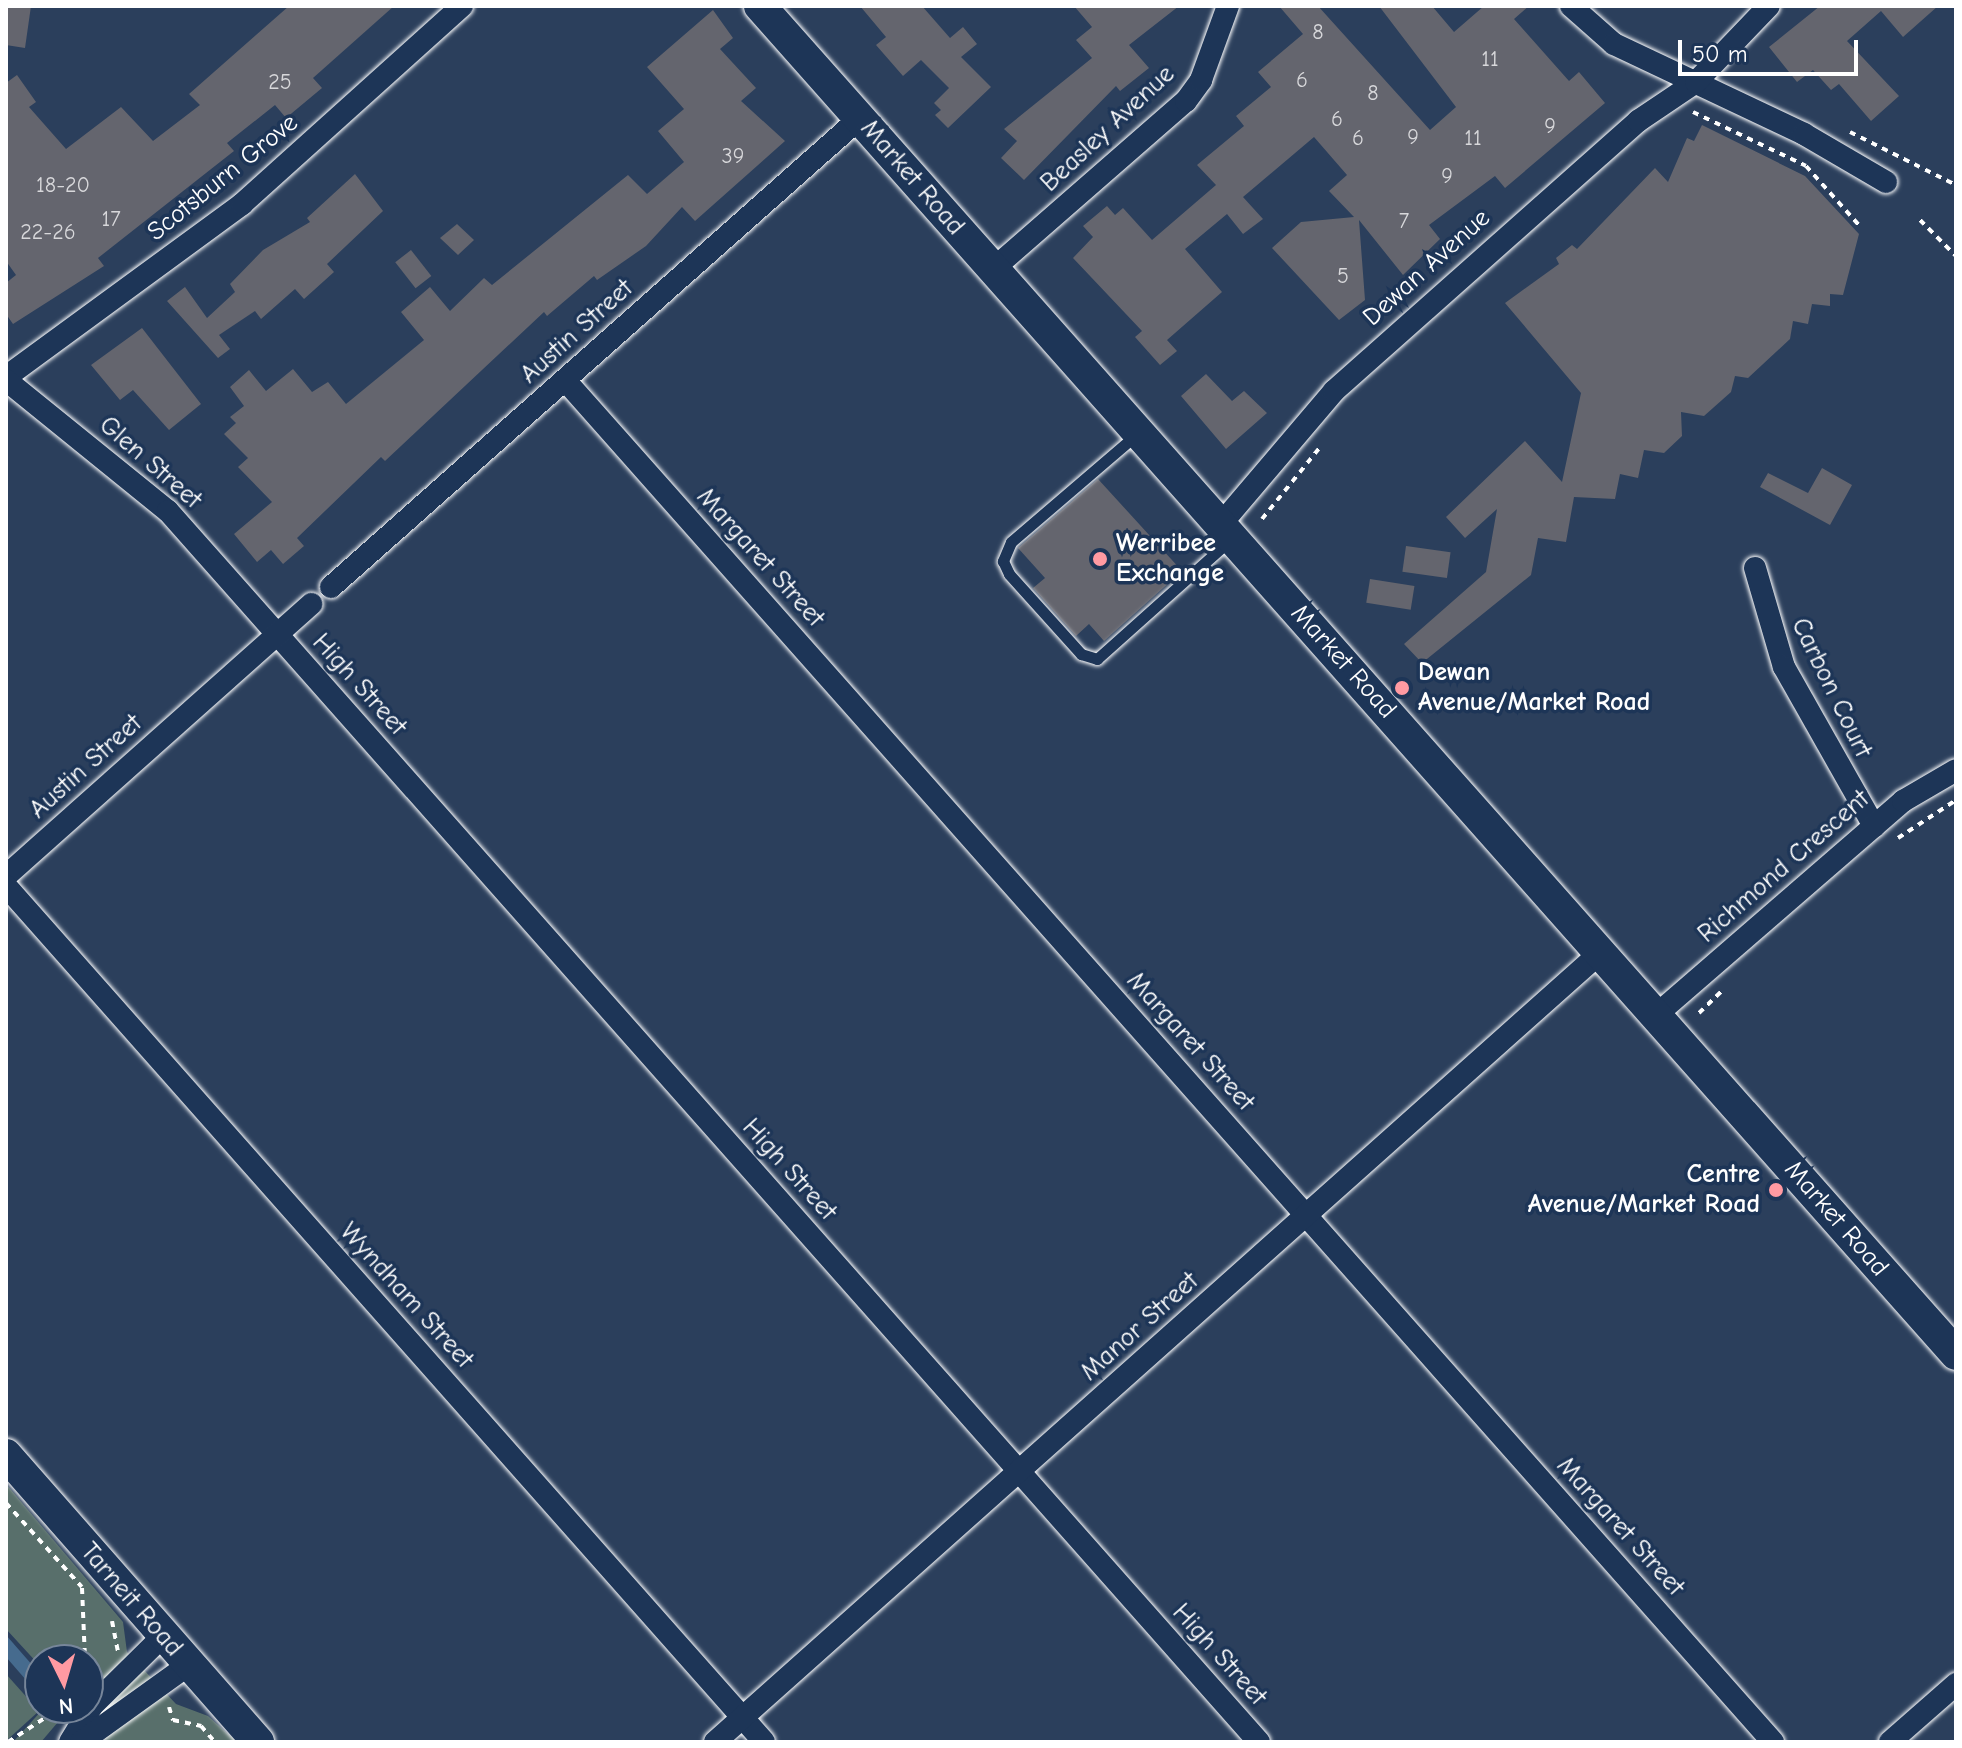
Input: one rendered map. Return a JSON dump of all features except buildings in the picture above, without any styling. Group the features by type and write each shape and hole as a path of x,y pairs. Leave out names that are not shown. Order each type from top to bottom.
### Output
{"street":[{"name":"Scotsburn Grove","path":"6,379 242,204 462,6"},
{"name":"Market Road","path":"760,6 1956,1354"},
{"name":"Beasley Avenue","path":"992,270 1186,101 1228,6"},
{"path":"1571,6 1602,38 1696,82 1886,182"},
{"name":"Dewan Avenue","path":"1227,531 1357,369 1652,109 1696,82 1769,6"},
{"name":"Austin Street","path":"331,587 860,118"},
{"name":"Glen Street","path":"6,379 153,495 277,636"},
{"name":"Margaret Street","path":"565,380 1773,1742"},
{"name":"Carbon Court","path":"1755,568 1784,667 1874,826"},
{"name":"Austin Street","path":"6,876 311,604"},
{"name":"High Street","path":"277,636 1259,1742"},
{"name":"Richmond Crescent","path":"1656,1015 1874,826 1956,770"},
{"name":"Wyndham Street","path":"6,886 764,1742"},
{"name":"Manor Street","path":"715,1742 1601,952"},
{"name":"Tarneit Road","path":"6,1455 258,1742"},
{"path":"70,1742 92,1706 136,1666 163,1636"},
{"path":"81,1742 159,1689 188,1665"},
{"path":"1890,1742 1956,1684"}],"lane":[{"path":"1139,433 1011,542 1003,561 1009,574 1081,654 1097,659 1227,531"}],"path":[{"path":"1679,119 1689,110 1806,166 1859,225"},
{"path":"1920,220 1956,256"},
{"path":"1262,519 1330,434"},
{"path":"6,1503 93,1599"},
{"path":"82,1588 84,1644"},
{"path":"103,1611 113,1622 118,1650 136,1666"},
{"path":"159,1689 173,1720 201,1726 215,1742"},
{"path":"8,1742 36,1724"}],"green space":[{"path":"6,1484 123,1622 127,1652 176,1704 208,1716 237,1742 107,1742 94,1724 104,1724 104,1644 24,1644 24,1649 6,1629"},
{"path":"6,1674 24,1694 25,1724 6,1741"},
{"path":"29,1724 56,1724 41,1742 13,1742"}],"water":[{"path":"6,1635 24,1656 24,1678 6,1657"}],"place":[{"name":"Werribee Exchange","path":"1100,559"},
{"name":"Dewan Avenue/Market Road","path":"1402,688"},
{"name":"Centre Avenue/Market Road","path":"1776,1190"}]}
